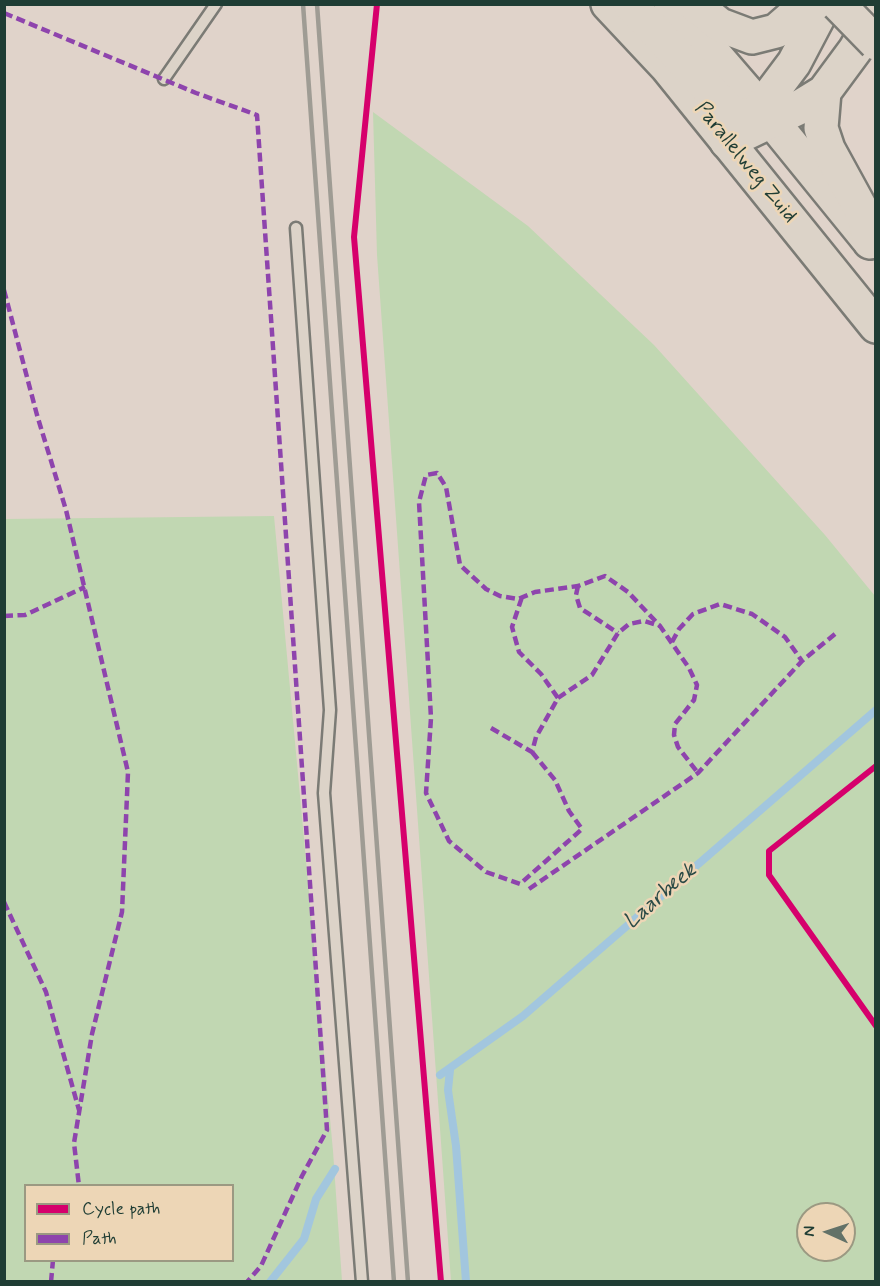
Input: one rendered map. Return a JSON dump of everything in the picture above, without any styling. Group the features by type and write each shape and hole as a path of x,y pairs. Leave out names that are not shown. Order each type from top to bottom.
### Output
{"highway":[{"name":"Parallelweg Zuid","path":"608,4 667,67 876,326"},
{"path":"630,4 731,113 761,115"},
{"path":"671,4 761,115 873,246"},
{"path":"694,4 720,25 752,37 776,31 807,4"},
{"path":"761,115 794,63 825,4"},
{"path":"838,4 876,43"},
{"path":"873,246 863,213 828,149 821,128 824,92 855,50 876,14"},
{"path":"727,142 761,115 824,92"}],"lane":[{"path":"164,79 216,4"},
{"path":"296,228 330,710 324,794 363,1281"}],"green space":[{"path":"373,112 528,226 654,345 825,535 875,596 875,1281 451,1281 377,255"},
{"path":"274,516 333,1151 342,1281 5,1281 5,519"}],"waterway":[{"name":"Laarbeek","path":"440,1075 523,1016 876,710"},
{"path":"450,1070 448,1090 456,1146 466,1282"},
{"name":"Laarbeek","path":"270,1282 304,1239 316,1199 335,1169"}],"railway":[{"path":"303,4 394,1282"},
{"path":"317,4 408,1282"}],"marked path":[{"path":"4,13 196,93 257,115 327,1130 302,1176 261,1266 247,1282"},
{"path":"4,290 37,415 66,510 128,772 122,912 92,1034 74,1143 79,1184"},
{"path":"532,752 555,780 569,811 582,829 520,884 486,872 449,841 426,793 431,718 419,502 426,475 437,473 446,487 460,565 486,589 500,596 518,599 535,592 578,586 605,576 628,592 660,626"},
{"path":"578,586 576,595 580,608 618,633"},
{"path":"4,616 25,615 85,587"},
{"path":"491,728 532,752 536,737 558,698 541,674 519,652 512,627 522,597"},
{"path":"672,642 679,629 693,614 720,604 752,614 785,637 802,661"},
{"path":"558,698 592,675 618,633 629,624 644,621 660,626 689,668 697,685 694,700 675,724 674,735 678,747 698,773"},
{"path":"529,889 698,773 802,661 835,634"},
{"path":"4,902 46,992 79,1110"},
{"path":"51,1282 53,1262"}],"cycle path":[{"path":"377,4 354,237 441,1282"},
{"path":"876,766 769,851 769,875 876,1026"}]}
